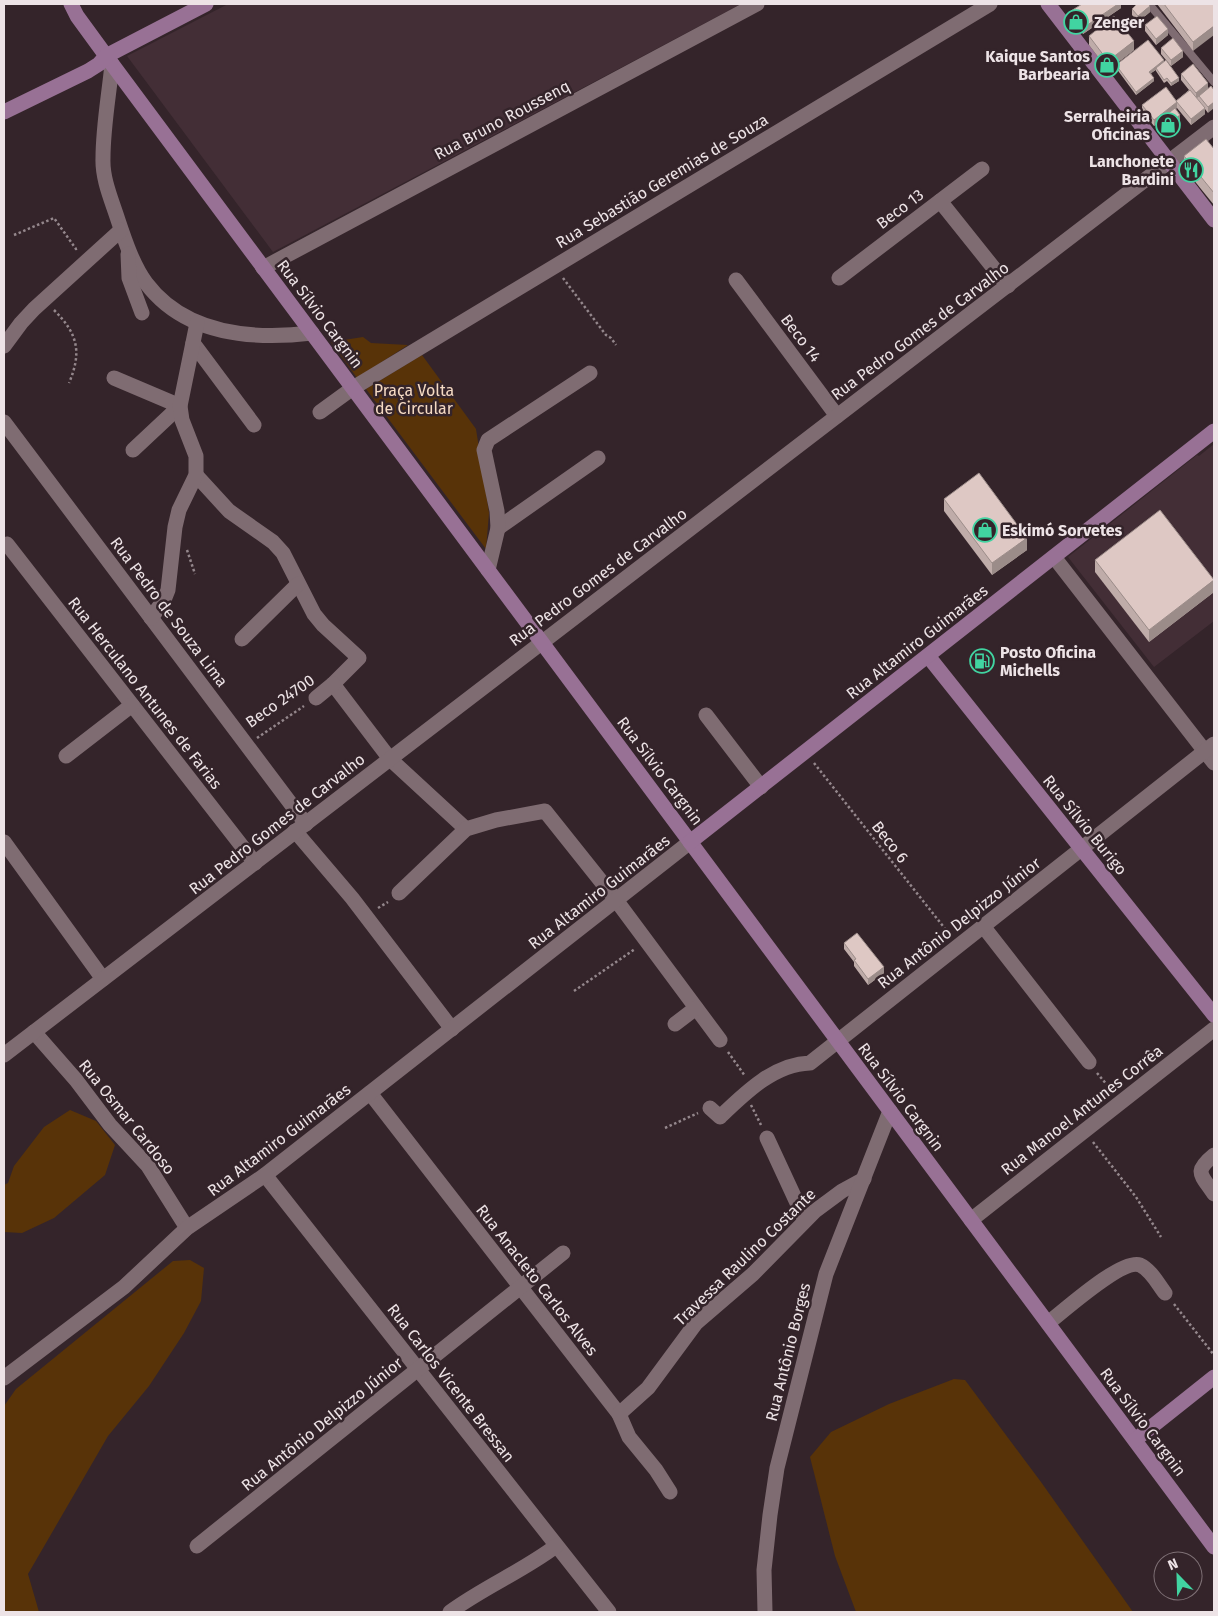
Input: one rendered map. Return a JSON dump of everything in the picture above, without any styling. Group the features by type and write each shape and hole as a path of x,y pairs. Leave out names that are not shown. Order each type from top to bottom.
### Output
{"main road":[{"name":"Rua Sílvio Cargnin","path":"64,4 74,10 109,60 1214,1547"},
{"path":"4,112 109,60 206,4"},
{"path":"1048,4 1214,220"},
{"name":"Rua Altamiro Guimarães","path":"690,842 1214,431"},
{"name":"Rua Sílvio Burigo","path":"928,656 1214,1015"},
{"path":"1135,1440 1214,1377"}],"street":[{"name":"Rua Bruno Roussenq","path":"264,268 757,4"},
{"name":"Rua Sebastião Geremias de Souza","path":"320,412 353,388 990,4"},
{"path":"109,60 103,159 105,177 128,248 146,283 175,311 197,323 218,330 263,336 312,333"},
{"name":"Rua Pedro Gomes de Carvalho","path":"4,1055 1214,127"},
{"name":"Beco 13","path":"839,278 982,169"},
{"path":"940,201 1008,286"},
{"path":"4,346 21,323 122,230"},
{"path":"128,248 127,266 129,278 142,313"},
{"name":"Beco 14","path":"736,280 837,416"},
{"path":"151,618 164,600 168,590 175,527 179,510 196,475 196,456 182,420 180,406 197,323"},
{"path":"193,343 254,426"},
{"path":"488,570 498,528 498,511 484,450 485,445 488,440 590,373"},
{"path":"114,378 180,406"},
{"path":"133,450 180,406"},
{"name":"Rua Pedro de Souza Lima","path":"4,422 247,746 301,828 452,1029"},
{"path":"498,528 598,458"},
{"path":"196,475 229,511 273,542 283,553 298,584 242,640"},
{"name":"Rua Herculano Antunes de Farias","path":"7,544 255,863"},
{"path":"1054,557 1211,753"},
{"name":"Beco 24700","path":"298,584 307,602 323,625 359,658 316,698"},
{"path":"333,684 390,759 466,828"},
{"path":"66,756 132,705"},
{"path":"706,715 760,787"},
{"name":"Rua Antônio Delpizzo Júnior","path":"715,1112 783,1068 796,1063 810,1063 1082,848 1211,753"},
{"path":"399,893 466,828 496,820 545,811 616,900 720,1040"},
{"path":"4,842 103,980"},
{"name":"Rua Altamiro Guimarães","path":"4,1378 124,1287 187,1228 265,1175 690,842"},
{"path":"983,926 1089,1062"},
{"path":"675,1024 696,1008"},
{"name":"Rua Manoel Antunes Corrêa","path":"971,1220 1214,1029"},
{"name":"Rua Osmar Cardoso","path":"34,1032 76,1080 110,1125 148,1166 187,1228"},
{"name":"Rua Anacleto Carlos Alves","path":"370,1092 619,1414 629,1437 656,1470 670,1492"},
{"name":"Rua Antônio Borges","path":"765,1612 764,1570 777,1468 826,1274 890,1111"},
{"path":"767,1138 805,1220"},
{"path":"1214,1155 1202,1165 1200,1170 1214,1194"},
{"name":"Rua Carlos Vicente Bressan","path":"265,1175 609,1612"},
{"name":"Travessa Raulino Costante","path":"619,1414 648,1388 696,1323 753,1274 805,1220 826,1202 864,1178"},
{"name":"Rua Antônio Delpizzo Júnior","path":"196,1546 563,1253"},
{"path":"1048,1323 1101,1281 1122,1267 1132,1264 1140,1265 1148,1270 1165,1293"},
{"path":"450,1612 471,1597 530,1565 556,1546"}],"lane":[{"path":"1150,4 1214,82"}],"path":[{"path":"14,235 54,218 76,249 85,247"},
{"path":"555,266 606,335 616,345"},
{"path":"44,301 64,322 74,338 76,361 69,383"},
{"name":"Beco 24700","path":"247,746 316,698"},
{"name":"Beco 6","path":"805,752 958,946"},
{"path":"366,916 399,893"},
{"path":"574,991 646,941"},
{"path":"720,1040 748,1091 767,1138"},
{"path":"1089,1062 1121,1102"},
{"path":"665,1128 715,1112"},
{"path":"1085,1130 1136,1198 1161,1237"},
{"path":"1165,1293 1214,1355"}],"shaded area":[{"path":"228,4 741,4 273,252 127,56"},
{"path":"1214,444 1214,621 1154,667 1068,557 1197,455 1199,456"}],"green space":[{"path":"363,337 371,343 408,345 357,378 331,342"},
{"name":"Praça Volta de Circular","path":"422,355 476,429 489,513 486,549 366,389"},
{"path":"70,1110 96,1121 115,1145 105,1175 54,1218 22,1233 4,1232 4,1185 8,1183 14,1166 44,1127"},
{"path":"190,1260 204,1268 201,1301 184,1333 149,1386 108,1436 28,1574 39,1612 4,1612 4,1406 16,1389 173,1261"},
{"path":"954,1379 965,1380 1041,1482 1133,1612 856,1612 835,1556 810,1457 831,1432 889,1404"}],"building":[{"path":"1082,4 1118,4 1083,28 1071,11"},
{"path":"1137,4 1148,4 1150,6 1138,16 1132,9"},
{"path":"1164,4 1213,4 1214,26 1193,42"},
{"path":"1114,16 1134,41 1108,61 1089,36"},
{"path":"1157,16 1168,29 1156,39 1145,25"},
{"path":"1173,38 1183,51 1171,60 1161,48"},
{"path":"1148,40 1164,60 1149,72 1154,78 1136,92 1116,65"},
{"path":"1166,60 1179,78 1171,83 1167,78 1164,80 1156,68"},
{"path":"1193,64 1208,83 1196,93 1181,74"},
{"path":"1211,86 1214,90 1214,102 1208,107 1199,96"},
{"path":"1166,87 1177,102 1154,120 1142,105"},
{"path":"1190,90 1205,108 1191,119 1176,101"},
{"path":"1175,108 1180,115 1161,130 1156,123"},
{"path":"1206,139 1214,149 1214,193 1184,156"},
{"name":"Eskimó Sorvetes","path":"979,473 1027,538 992,563 944,499"},
{"path":"1160,510 1214,580 1149,630 1095,560"},
{"path":"857,933 884,967 868,979 844,943"}],"place":[{"name":"Zenger","path":"1076,22"},
{"name":"Kaique Santos Barbearia","path":"1107,65"},
{"name":"Serralheiria Oficinas","path":"1168,125"},
{"name":"Lanchonete Bardini","path":"1191,170"},
{"name":"Eskimó Sorvetes","path":"985,530"},
{"name":"Posto Oficina Michells","path":"982,661"}]}
